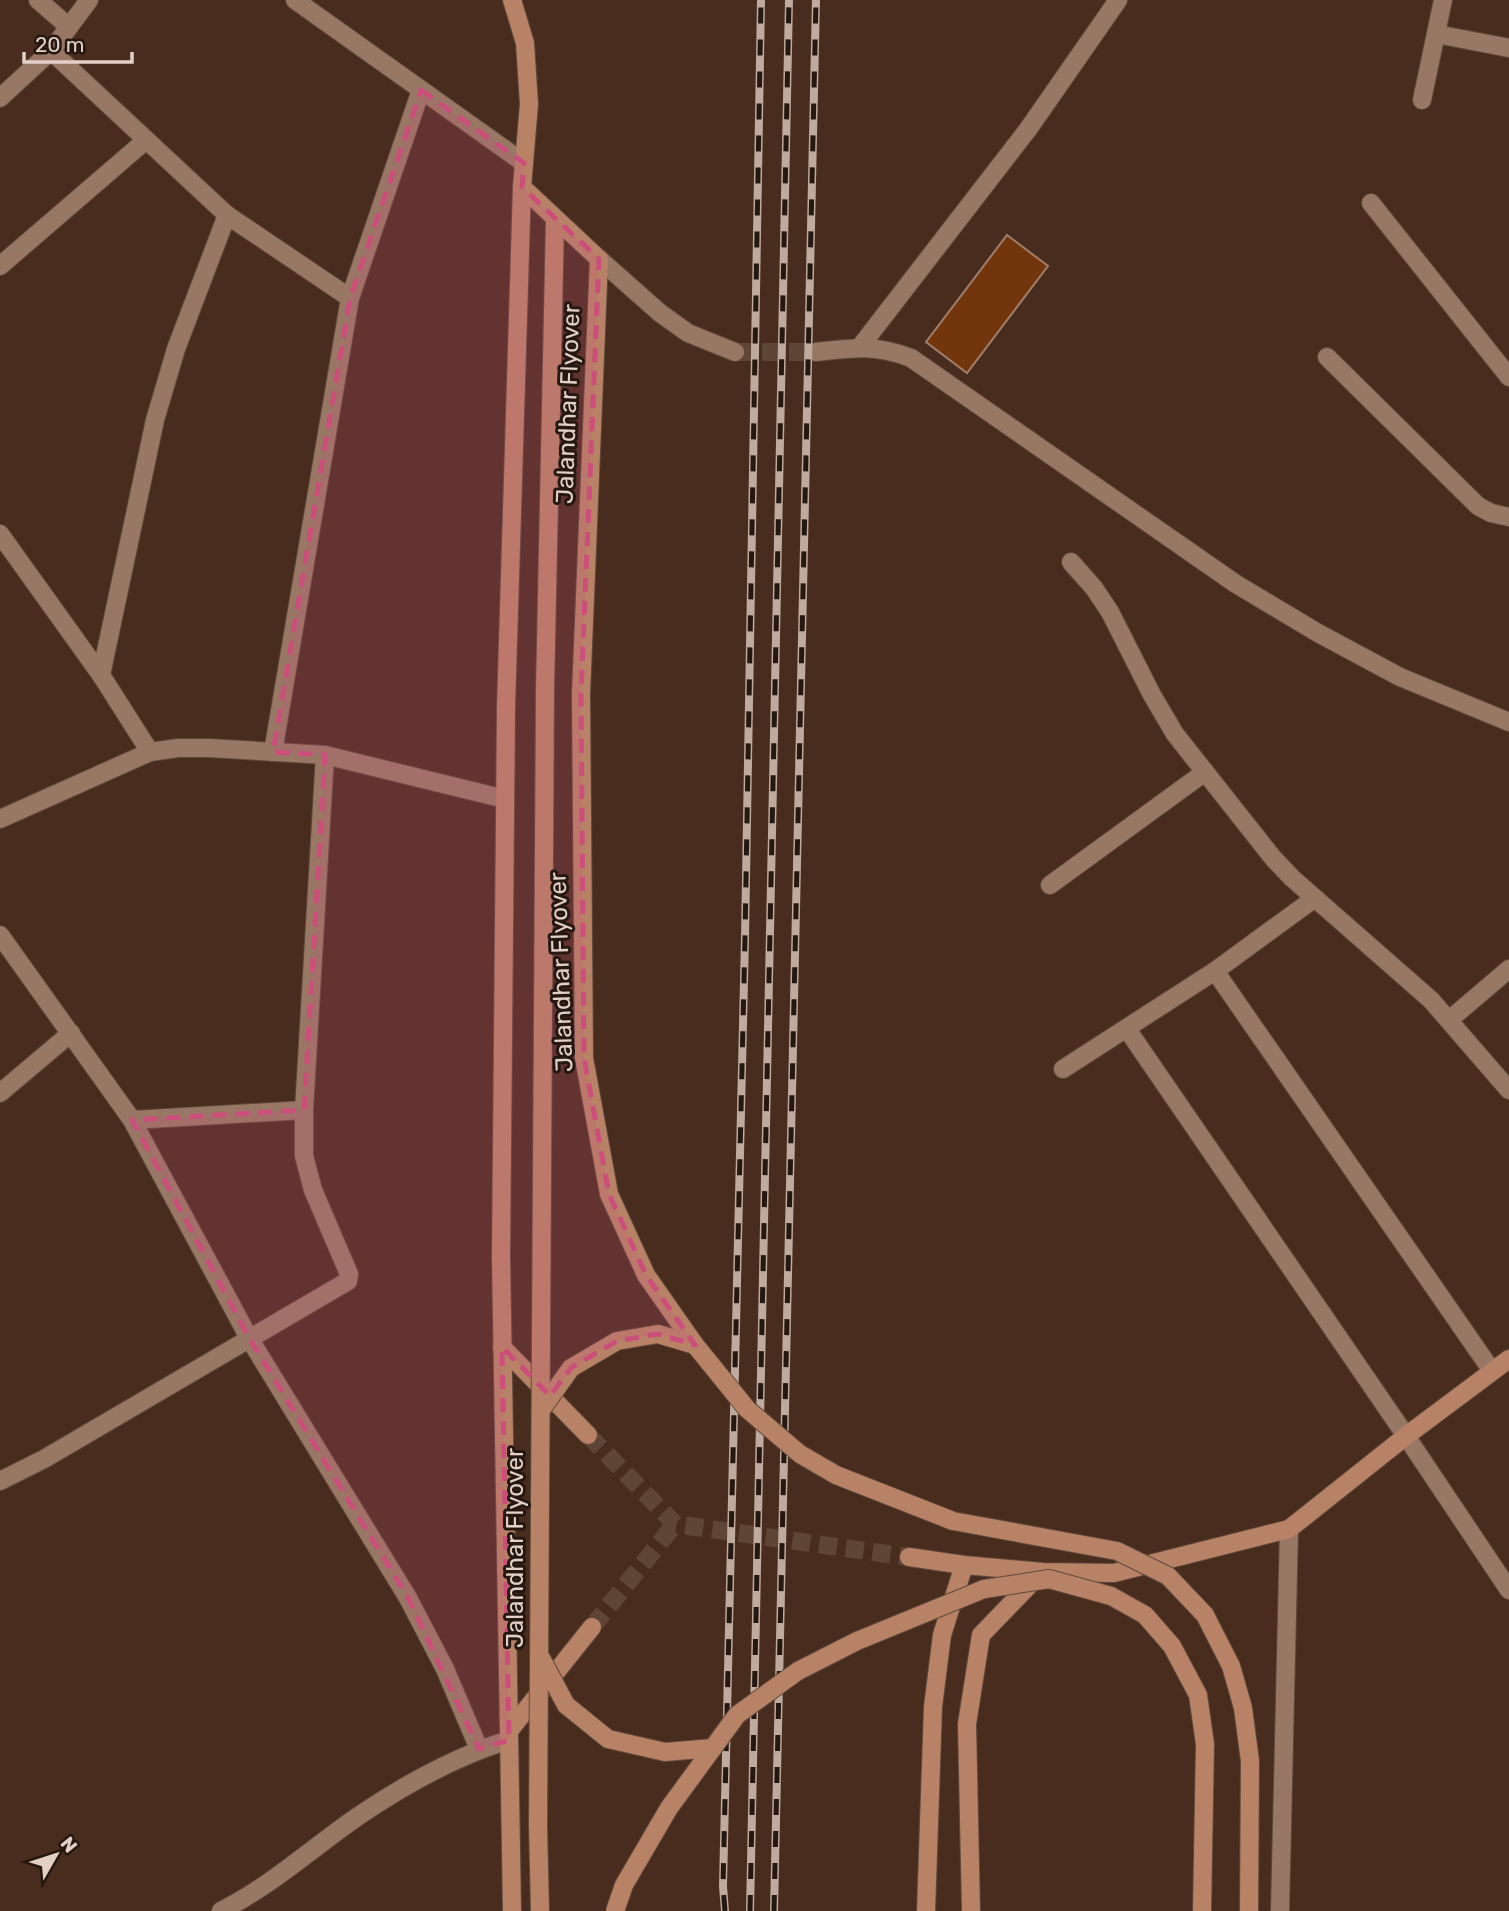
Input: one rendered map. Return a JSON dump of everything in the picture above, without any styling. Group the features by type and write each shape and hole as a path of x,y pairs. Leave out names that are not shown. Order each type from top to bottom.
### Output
{"main road":[{"path":"512,0 525,43 529,104 522,187 505,799 501,1257 512,1911"},
{"path":"522,187 599,259"},
{"name":"Jalandhar Flyover","path":"540,1911 538,1826 545,690 555,219"},
{"name":"Jalandhar Flyover","path":"599,259 581,694 584,1058 610,1194 646,1275 695,1345 747,1409 800,1454 836,1475 953,1521 1117,1551 1168,1576 1205,1615 1231,1667 1243,1708 1250,1761 1249,1911"},
{"path":"541,1410 571,1368 617,1341 658,1334 695,1345"},
{"path":"502,1347 588,1435"},
{"path":"909,1556 964,1565 1042,1572 1114,1573 1289,1529 1509,1359"},
{"path":"926,1911 933,1707 942,1636 964,1565"},
{"path":"971,1911 967,1724 981,1635 1042,1572"},
{"path":"615,1911 624,1885 669,1808 737,1715 798,1671 857,1641 984,1589 1049,1578 1111,1596 1145,1615 1172,1646 1198,1695 1205,1744 1202,1911"},
{"path":"509,1736 592,1627"},
{"path":"539,1656 566,1705 608,1739 665,1752 713,1748"}],"street":[{"path":"38,0 69,27"},
{"path":"0,98 51,51 89,0"},
{"path":"295,0 524,163"},
{"path":"860,347 1028,128 1118,0"},
{"path":"1422,100 1443,0"},
{"path":"1436,34 1509,48"},
{"path":"51,51 227,215 350,298"},
{"path":"273,752 350,298 421,90"},
{"path":"0,266 145,141"},
{"path":"1371,203 1509,377"},
{"path":"100,675 155,420 176,349 227,215"},
{"path":"599,259 660,313 688,332 735,352"},
{"path":"816,352 860,347 888,349 911,358 1236,584 1318,633 1400,677 1509,722"},
{"path":"1327,357 1478,506 1491,513 1509,517"},
{"path":"0,534 100,675 150,752"},
{"path":"1071,562 1110,611 1152,695 1175,734 1273,858 1392,964 1449,1020 1509,1090"},
{"path":"0,818 150,752 178,748 325,755 505,799"},
{"path":"0,1481 44,1459 347,1283 350,1278 310,1179 304,1156 304,1110 325,755"},
{"path":"1050,885 1205,772"},
{"path":"1063,1069 1214,971 1315,898"},
{"path":"0,935 132,1120 249,1338 408,1598 464,1709 479,1749"},
{"path":"1449,1020 1509,969"},
{"path":"1214,971 1492,1371"},
{"path":"1127,1029 1509,1590"},
{"path":"0,1093 71,1033"},
{"path":"132,1120 304,1110"},
{"path":"1280,1911 1289,1529"},
{"path":"221,1911 279,1877 356,1818 396,1792 509,1736"}],"highlighted area":[{"path":"421,90 524,163 522,187 599,259 581,694 584,1058 609,1194 646,1275 695,1345 658,1334 617,1341 571,1368 550,1396 502,1347 509,1740 479,1749 408,1598 249,1338 132,1120 304,1110 325,755 273,752 350,298"}],"building":[{"path":"1007,235 1048,266 967,373 926,342"}],"tunnel":[{"path":"735,352 816,352"},
{"path":"588,1435 675,1524 909,1557"},
{"path":"592,1627 675,1524"}],"railway":[{"path":"725,1911 723,1886 745,938 761,0"},
{"path":"750,1911 789,0"},
{"path":"774,1911 816,0"}]}
